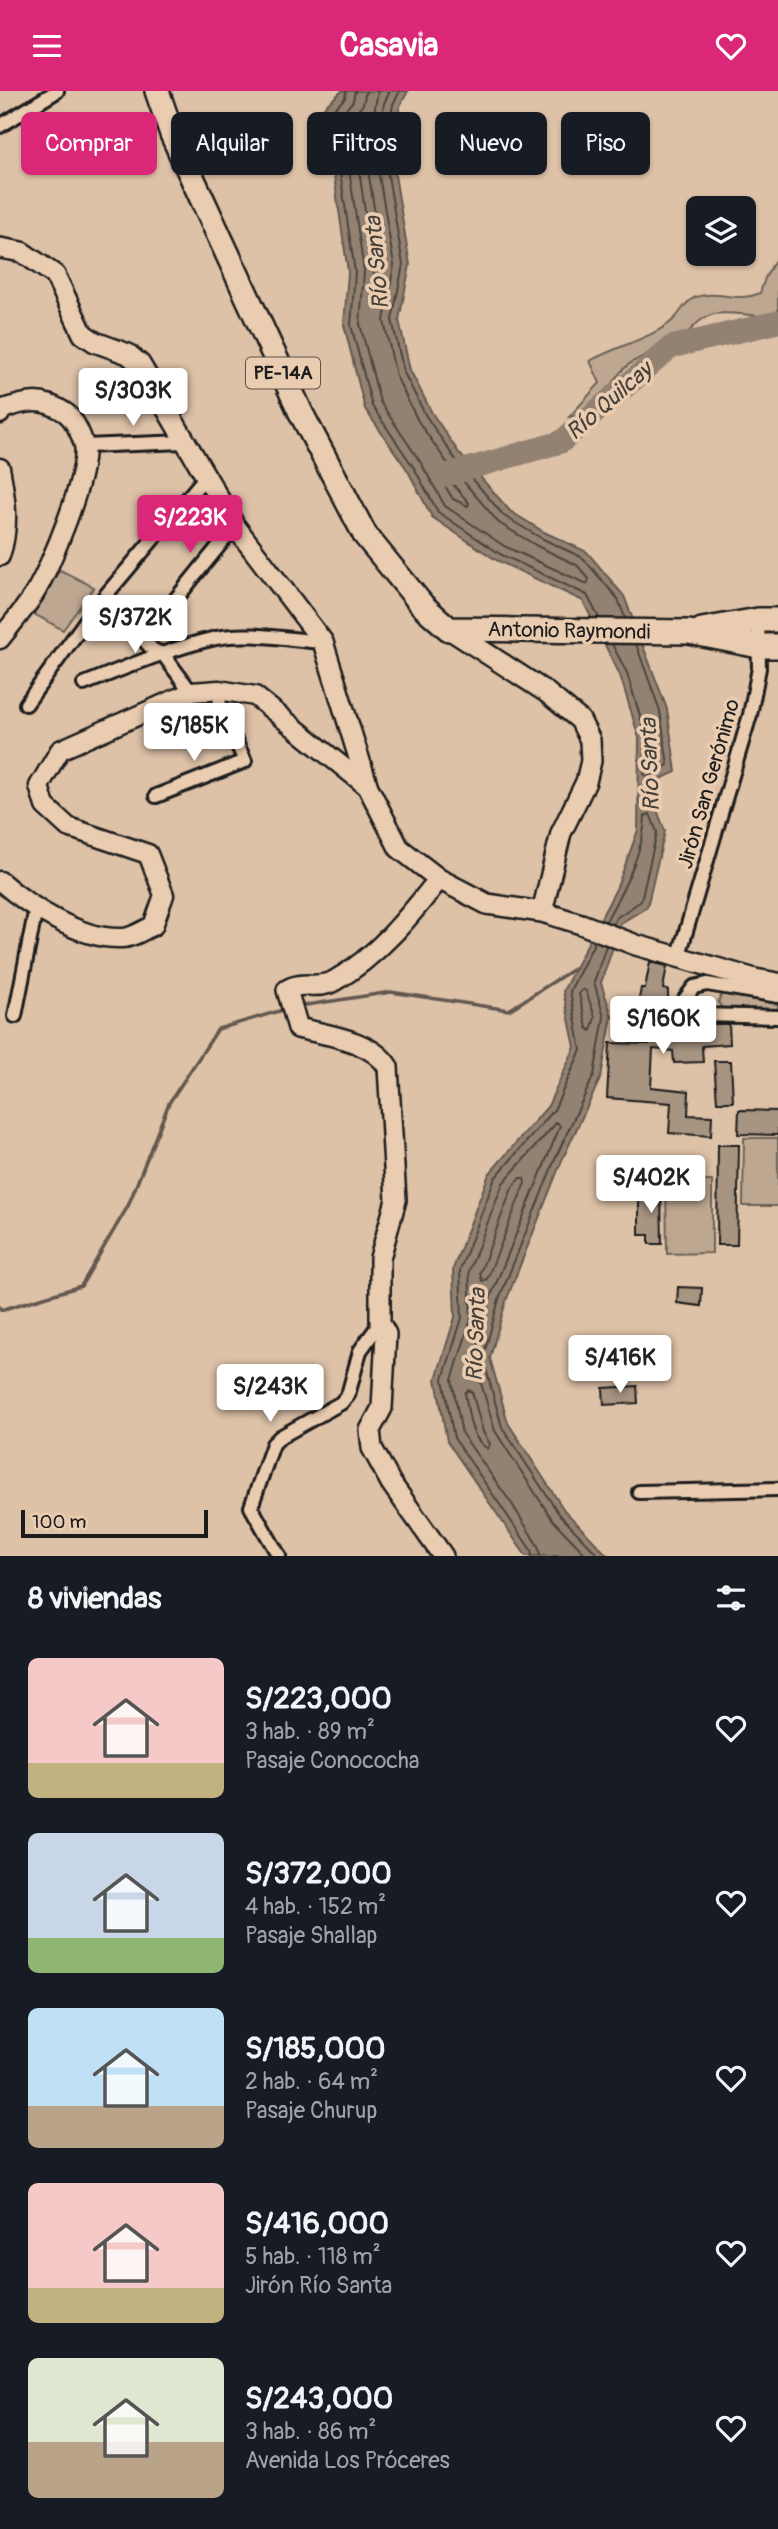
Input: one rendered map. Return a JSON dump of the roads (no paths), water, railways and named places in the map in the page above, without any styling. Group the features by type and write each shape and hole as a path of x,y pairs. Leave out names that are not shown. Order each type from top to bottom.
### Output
{"highway":[{"name":"PE-14A","path":"157,91 172,134 301,413 365,535 423,606 449,629"},
{"path":"689,632 768,620"},
{"name":"Antonio Raymondi","path":"449,629 689,632"},
{"path":"689,632 769,646"}],"main road":[{"path":"0,248 22,252 55,275 83,334 95,342 128,354 140,364 235,526 323,642 368,787 399,848 439,879 487,904 542,912 581,923 636,945 778,983"},
{"path":"0,411 23,402 51,403 72,417 85,446 77,491 55,556 32,596 0,639"},
{"path":"0,468 6,500 6,536 0,557"},
{"path":"449,629 545,692 580,720 590,740 591,761 586,782 561,832 542,912"},
{"path":"0,880 26,903 95,937 125,938 153,926 164,895 148,854 68,827 45,806 39,786 60,750 191,692 219,690 255,696 368,787"},
{"path":"439,879 377,950 333,982 324,985 299,984 287,990 298,1028 352,1042 382,1057 388,1067 391,1079 389,1121 396,1200 380,1258 380,1323 386,1334 382,1408 370,1430 372,1448 391,1483 443,1556"}],"street":[{"path":"0,126 57,91"},
{"path":"85,446 184,442"},
{"path":"26,704 105,597 207,475"},
{"path":"171,605 235,526"},
{"path":"105,597 153,650 163,654 191,692"},
{"name":"Jirón San Gerónimo","path":"679,955 750,715 759,668 769,646 768,620"},
{"path":"84,684 163,654 216,638 241,636 323,642"},
{"path":"156,796 245,761 220,708 219,690"},
{"path":"15,1016 36,908"},
{"path":"778,996 707,984 694,987 685,999 686,1011 701,1015 778,1017"},
{"path":"279,1556 251,1507 273,1444 280,1437 341,1403 348,1395 360,1352 380,1323"},
{"path":"639,1492 778,1489"}],"water":[{"path":"342,91 408,91 399,112 325,112 324,107"},
{"name":"Río Santa","path":"334,175 395,175 410,265 399,320 410,370 432,413 459,453 510,511 544,532 587,552 624,596 667,709 676,772 654,782 654,802 665,831 647,907 621,923 601,983 612,1016 601,1077 562,1160 506,1301 490,1358 508,1423 564,1510 608,1556 526,1556 447,1441 436,1379 455,1317 453,1269 489,1174 548,1106 575,1047 563,991 617,887 638,830 639,738 620,675 583,601 496,560 432,517 408,471 365,409 344,325 348,272"}],"waterway":[{"name":"Río Quilcay","path":"443,476 561,442 671,347 778,322"},
{"path":"300,1006 391,992 509,1010 575,968"},
{"path":"0,1307 1,1310 81,1286 128,1206 169,1103 218,1029 286,1009"}]}
